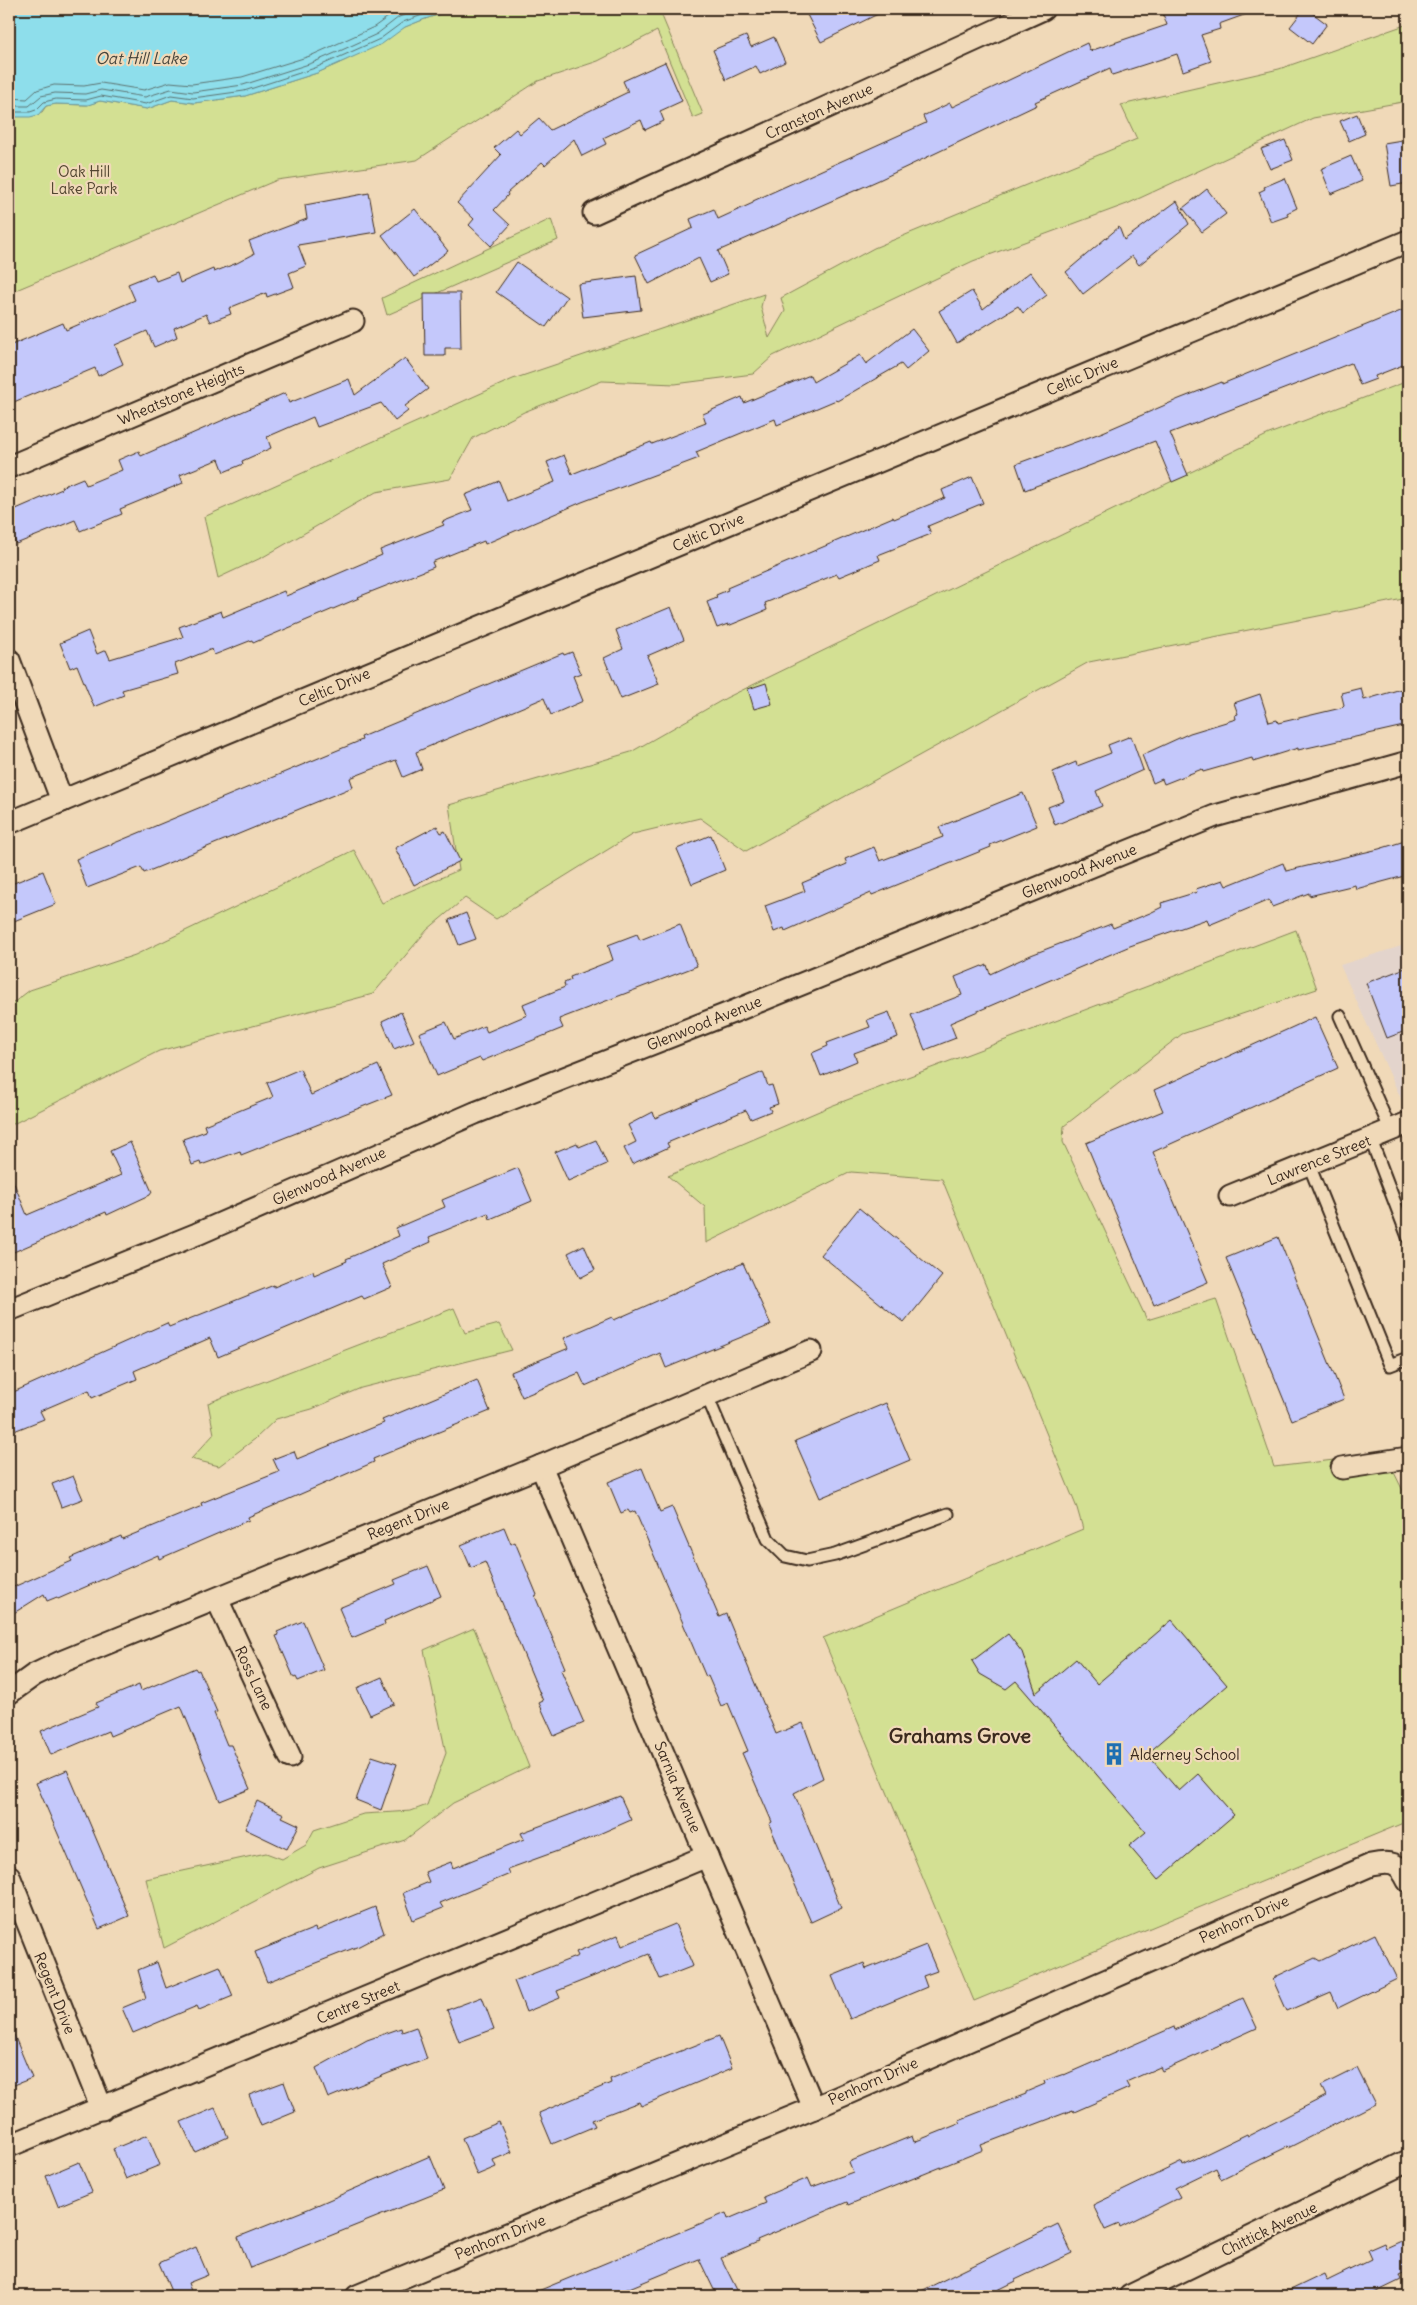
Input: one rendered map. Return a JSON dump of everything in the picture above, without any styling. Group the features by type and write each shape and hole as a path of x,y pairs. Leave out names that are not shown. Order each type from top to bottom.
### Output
{"street":[{"name":"Cranston Avenue","path":"594,213 1043,9"},
{"name":"Celtic Drive","path":"9,824 62,800 1408,241"},
{"name":"Wheatstone Heights","path":"9,467 353,321"},
{"path":"9,660 62,800"},
{"name":"Glenwood Avenue","path":"9,1310 196,1234 475,1113 735,1011 1215,816 1408,762"},
{"name":"Lawrence Street","path":"1230,1196 1399,1127"},
{"name":"Regent Drive","path":"9,1693 34,1675 61,1662 217,1599 292,1566 541,1466 811,1352"},
{"path":"1342,1468 1408,1458"},
{"name":"Sarnia Avenue","path":"541,1466 814,2108"},
{"name":"Ross Lane","path":"217,1599 290,1757"},
{"name":"Centre Street","path":"9,2146 102,2109 707,1856"},
{"name":"Penhorn Drive","path":"357,2296 814,2108 1371,1865 1387,1862 1398,1867 1408,1881"},
{"name":"Regent Drive","path":"9,1876 102,2109"},
{"name":"Chittick Avenue","path":"1130,2296 1408,2161"}],"lane":[{"path":"1340,1016 1399,1127"},
{"path":"1371,1140 1408,1237"},
{"path":"1309,1165 1390,1365 1408,1358"},
{"path":"707,1396 768,1539 785,1556 808,1561 835,1555 948,1514"}],"shaded area":[{"path":"1408,944 1408,1114 1340,965"}],"green space":[{"name":"Oak Hill Lake Park","path":"478,9 659,9 703,114 693,118 657,31 598,61 538,81 417,160 277,180 9,293 9,117 42,112 46,106 56,104 87,105 100,101 147,109 172,100 194,103 245,96 317,73 346,60 405,27 425,19 440,14"},
{"path":"1408,24 1408,101 1313,118 1127,204 973,261 773,356 753,374 675,384 602,381 524,412 473,438 450,479 376,492 263,557 218,578 204,517 513,379 764,294 761,307 769,338 785,311 781,298 874,248 1137,139 1121,105 1279,69"},
{"path":"551,219 558,240 387,315 382,298"},
{"path":"1408,381 1408,598 1089,662 746,851 700,818 633,834 496,919 465,898 427,930 373,994 159,1051 9,1126 9,1006 30,990 135,955 354,850 382,903 459,870 449,805 631,752 726,698 1269,434"},
{"path":"1296,930 1317,989 1182,1034 1064,1126 1063,1142 1147,1320 1216,1299 1274,1467 1385,1454 1408,1501 1408,1821 974,2001 823,1638 1083,1529 1077,1508 942,1179 851,1172 706,1243 705,1207 668,1176 831,1106"},
{"path":"454,1308 465,1333 499,1324 512,1350 361,1388 312,1409 276,1419 255,1439 219,1466 191,1459 214,1434 208,1403"},
{"path":"474,1628 529,1767 453,1803 405,1840 319,1868 164,1948 146,1879 266,1853 282,1859 306,1845 314,1830 363,1814 411,1811 427,1805 446,1753 424,1650"}],"water":[{"name":"Oat Hill Lake","path":"9,9 478,9 440,14 425,19 405,27 382,44 317,73 245,96 194,103 172,100 147,109 100,101 88,105 56,104 46,106 38,115 9,117"}],"building":[{"path":"804,9 888,9 821,42"},
{"path":"1179,9 1254,9 1255,11 1219,24 1220,29 1201,35 1211,61 1183,71 1177,54 1112,75 1110,68 1035,102 1037,105 879,180 718,251 728,274 710,282 699,258 649,284 635,255 693,228 690,219 714,209 718,219 753,203 753,201 926,123 923,116 950,103 952,107 1087,43 1090,51 1167,25 1163,14"},
{"path":"1304,9 1307,9 1327,24 1312,44 1290,27"},
{"path":"746,36 751,47 774,37 785,62 760,74 756,66 726,80 713,50"},
{"path":"665,62 682,101 660,111 664,121 645,130 641,120 603,138 606,144 582,156 574,139 545,165 542,162 507,193 508,195 494,210 510,225 491,246 469,225 474,219 457,203 501,155 494,148 516,129 520,134 539,118 550,130 628,92 623,81"},
{"path":"1357,114 1365,134 1349,141 1340,121"},
{"path":"1408,139 1408,183 1391,186 1384,143"},
{"path":"1285,140 1293,160 1270,169 1261,149"},
{"path":"1351,156 1362,181 1331,194 1321,169"},
{"path":"1285,178 1297,208 1287,213 1288,216 1271,222 1259,192 1265,189 1264,187"},
{"path":"1207,189 1226,214 1202,232 1183,208"},
{"path":"369,193 376,232 298,245 306,266 289,273 294,287 267,297 266,293 229,308 231,314 210,322 206,314 174,328 177,337 154,347 147,331 115,345 123,364 98,376 95,368 9,404 9,346 63,323 66,330 135,300 128,284 153,274 156,281 177,273 180,283 213,269 214,272 237,263 254,254 249,241 307,219 305,205"},
{"path":"1177,201 1189,224 1139,265 1132,256 1083,294 1066,272 1119,227 1124,240"},
{"path":"415,209 448,251 414,277 382,235"},
{"path":"517,262 567,297 546,327 496,292"},
{"path":"1030,272 1047,295 1023,313 1018,306 957,343 939,311 972,291 983,309"},
{"path":"636,276 641,310 583,317 578,284"},
{"path":"424,293 460,293 461,348 445,348 445,356 425,356"},
{"path":"1408,308 1408,363 1375,376 1376,379 1360,385 1351,363 1170,433 1188,475 1172,482 1155,441 1025,490 1016,464 1103,432 1179,399 1222,382 1222,384"},
{"path":"912,329 929,351 906,370 901,364 837,401 777,425 775,419 696,452 699,458 582,502 485,544 484,541 432,562 434,567 358,597 253,643 252,640 214,655 212,649 175,664 178,674 122,690 124,695 94,707 77,665 70,668 60,643 88,631 97,654 106,650 110,659 183,637 179,627 221,611 223,617 284,591 286,596 382,555 380,550 444,525 442,522 472,510 465,495 499,481 507,501 555,482 547,462 564,455 572,474 651,442 652,444 706,423 703,414 742,397 744,403 810,375 813,382 860,355 866,364"},
{"path":"405,358 428,389 405,406 408,411 395,421 381,403 317,427 313,417 267,437 271,448 242,461 243,464 224,472 219,459 180,475 183,483 120,509 122,514 80,531 75,520 16,544 9,526 9,512 62,489 61,487 83,478 86,485 122,470 118,460 139,451 141,456 285,393 289,403 349,379 355,395"},
{"path":"972,477 983,503 928,526 931,534 878,555 880,560 839,577 837,574 765,603 767,610 728,626 728,624 717,628 707,602 717,598 716,595 728,590 727,588 893,517 894,519 945,498 942,490"},
{"path":"671,607 684,640 647,656 659,684 621,699 604,658 623,649 616,630"},
{"path":"572,652 581,673 573,676 583,701 551,715 544,698 416,752 422,769 403,777 396,760 350,778 353,787 144,873 141,867 87,888 76,859 362,740 361,737 563,653 564,655"},
{"path":"766,683 772,704 754,709 748,689"},
{"path":"1408,687 1408,725 1298,750 1298,748 1253,762 1252,758 1203,772 1202,769 1164,784 1162,779 1153,783 1142,755 1190,733 1236,719 1235,715 1238,714 1234,703 1260,694 1269,722 1277,720 1278,723 1341,708 1344,705 1341,693 1361,688 1364,700"},
{"path":"1131,736 1143,770 1096,791 1102,806 1055,825 1048,807 1064,801 1053,772 1076,762 1077,766 1111,753 1108,745"},
{"path":"1023,793 1037,826 990,845 991,847 872,895 871,893 785,931 784,928 774,932 765,906 805,891 802,883 847,864 845,859 874,847 880,861 943,837 939,827"},
{"path":"437,826 441,833 445,831 460,861 414,885 395,848"},
{"path":"711,835 725,870 692,884 677,849"},
{"path":"1408,840 1408,875 1356,889 1355,885 1309,896 1309,893 1272,907 1269,900 1209,925 1207,919 1130,946 950,1023 956,1038 925,1050 911,1015 962,995 955,977 987,965 990,974 1031,955 1111,924 1113,928 1150,913 1162,907 1161,903 1197,892 1196,889 1223,880 1226,886 1283,863 1286,871 1379,849"},
{"path":"43,871 56,904 14,921 9,909 9,885"},
{"path":"466,913 476,939 459,945 449,920"},
{"path":"680,924 697,966 559,1019 563,1028 482,1061 480,1058 437,1076 419,1033 446,1022 454,1039 484,1026 487,1032 527,1015 523,1004 565,987 564,983 571,980 570,977 613,960 608,945 637,934 640,940"},
{"path":"1408,967 1408,1030 1387,1038 1366,983"},
{"path":"401,1012 414,1041 394,1049 382,1021"},
{"path":"889,1012 898,1037 854,1053 857,1061 821,1076 812,1053 828,1046 827,1043 870,1027 867,1020"},
{"path":"1315,1017 1338,1068 1153,1152 1208,1282 1154,1305 1086,1143 1163,1111 1154,1090"},
{"path":"378,1065 392,1095 241,1155 240,1151 201,1165 200,1162 192,1165 183,1139 206,1131 204,1125 273,1097 267,1083 300,1069 311,1095"},
{"path":"763,1072 768,1086 772,1085 778,1104 769,1107 771,1111 751,1119 746,1110 667,1143 669,1147 632,1164 624,1148 636,1142 628,1125 653,1112 655,1118"},
{"path":"596,1140 607,1164 568,1181 555,1152 577,1143 579,1147"},
{"path":"130,1142 152,1192 150,1195 107,1215 106,1212 9,1254 9,1171 27,1215 121,1175 110,1151"},
{"path":"518,1168 532,1201 490,1219 488,1213 429,1237 431,1242 382,1264 392,1287 364,1299 362,1296 218,1357 210,1338 134,1371 137,1379 92,1398 89,1390 40,1411 44,1419 9,1433 9,1394 167,1323 169,1327 274,1285 274,1287 313,1271 314,1275 347,1261 346,1259 399,1236 396,1228 445,1207 442,1200"},
{"path":"859,1208 942,1276 904,1323 821,1255"},
{"path":"1278,1237 1344,1399 1292,1420 1226,1258"},
{"path":"584,1245 595,1270 580,1278 568,1253"},
{"path":"743,1263 771,1325 666,1368 660,1353 585,1386 579,1373 522,1397 511,1372 569,1348 564,1338 612,1317 614,1320"},
{"path":"477,1380 490,1411 373,1459 374,1462 248,1517 249,1520 159,1559 158,1555 58,1599 57,1597 47,1601 44,1594 9,1616 9,1589 72,1561 70,1558 121,1536 122,1539 202,1506 201,1503 279,1472 273,1459 294,1451 297,1459 384,1423 382,1420"},
{"path":"886,1403 910,1460 820,1498 795,1441"},
{"path":"642,1468 660,1512 672,1507 719,1617 726,1614 776,1734 803,1723 823,1778 794,1793 841,1908 811,1922 769,1824 772,1822 742,1753 748,1751 728,1703 721,1706 708,1676 706,1677 635,1511 630,1513 628,1510 621,1513 608,1482"},
{"path":"73,1476 83,1499 61,1507 52,1484"},
{"path":"504,1527 511,1544 515,1542 537,1595 535,1596 565,1668 561,1670 584,1723 554,1736 539,1703 543,1701 485,1562 471,1568 461,1545"},
{"path":"428,1566 441,1596 384,1621 385,1624 352,1638 339,1608 396,1584 394,1580"},
{"name":"Alderney School","path":"1172,1620 1227,1685 1147,1754 1179,1791 1198,1774 1234,1815 1158,1880 1129,1846 1146,1832 1016,1681 1006,1689 980,1674 972,1661 1008,1634 1022,1652 1036,1693 1076,1659 1097,1684"},
{"path":"303,1621 324,1670 298,1681 296,1677 294,1678 276,1636 279,1635 277,1632"},
{"path":"195,1668 197,1671 199,1670 217,1712 214,1713 227,1745 231,1745 250,1789 220,1801 181,1706 110,1736 108,1731 51,1755 41,1731 98,1707 96,1703 139,1685 141,1691"},
{"path":"382,1677 394,1704 370,1715 357,1688"},
{"path":"372,1756 397,1764 381,1810 356,1800"},
{"path":"67,1770 129,1916 99,1929 36,1783"},
{"path":"620,1796 631,1820 574,1845 508,1869 510,1874 440,1903 443,1908 413,1920 403,1893 429,1882 425,1872 451,1862 453,1868 524,1839 521,1833"},
{"path":"257,1801 284,1814 282,1817 299,1825 287,1849 245,1829"},
{"path":"375,1907 384,1933 359,1946 267,1982 255,1952 315,1928 316,1931"},
{"path":"675,1924 693,1966 660,1979 649,1954 557,1991 560,1998 526,2012 514,1981 578,1956 576,1952 618,1935 622,1946"},
{"path":"1375,1934 1397,1979 1338,2008 1331,1992 1287,2011 1273,1980 1275,1977 1315,1958 1320,1961"},
{"path":"926,1945 937,1971 923,1976 927,1987 850,2019 832,1976 864,1963 866,1969"},
{"path":"157,1962 166,1988 220,1966 233,1996 199,2010 197,2006 133,2033 122,2008 146,1998 138,1970"},
{"path":"482,1997 494,2029 459,2042 447,2010"},
{"path":"1243,1998 1257,2028 1162,2071 1160,2067 1126,2082 1129,2088 1074,2112 1073,2110 981,2145 983,2150 848,2205 847,2202 757,2240 758,2242 721,2258 740,2296 717,2296 699,2259 610,2296 526,2296 726,2213 728,2219 766,2203 763,2197 808,2178 812,2187 853,2172 849,2162 912,2136 914,2142 961,2123 959,2120 1026,2094 1026,2092 1045,2084 1044,2081 1064,2075 1174,2027 1175,2030"},
{"path":"9,2023 32,2078 9,2087"},
{"path":"416,2027 427,2059 328,2098 316,2068 367,2040 401,2028 402,2032"},
{"path":"719,2036 732,2068 641,2106 639,2102 592,2120 595,2126 552,2144 539,2113 611,2083 610,2079"},
{"path":"1357,2068 1375,2104 1221,2179 1216,2168 1175,2188 1180,2197 1120,2227 1119,2224 1105,2230 1093,2205 1182,2162 1183,2165 1247,2134 1248,2136 1326,2096 1321,2086"},
{"path":"284,2082 295,2112 261,2126 249,2095"},
{"path":"215,2108 228,2137 195,2152 181,2122"},
{"path":"499,2122 512,2152 493,2160 496,2167 477,2175 462,2138"},
{"path":"147,2135 160,2165 126,2179 113,2149"},
{"path":"430,2156 444,2190 250,2268 238,2237"},
{"path":"79,2162 92,2192 58,2206 46,2176"},
{"path":"1058,2224 1072,2253 986,2296 911,2296"},
{"path":"1408,2238 1408,2271 1399,2275 1401,2280 1368,2296 1278,2296 1324,2274 1327,2281 1372,2259 1368,2250 1384,2243 1386,2248"},
{"path":"196,2247 208,2275 188,2283 191,2291 179,2296 173,2296 159,2263"}],"place":[{"name":"Alderney School","path":"1114,1754"}],"district":[{"name":"Grahams Grove","path":"960,1735"}]}
